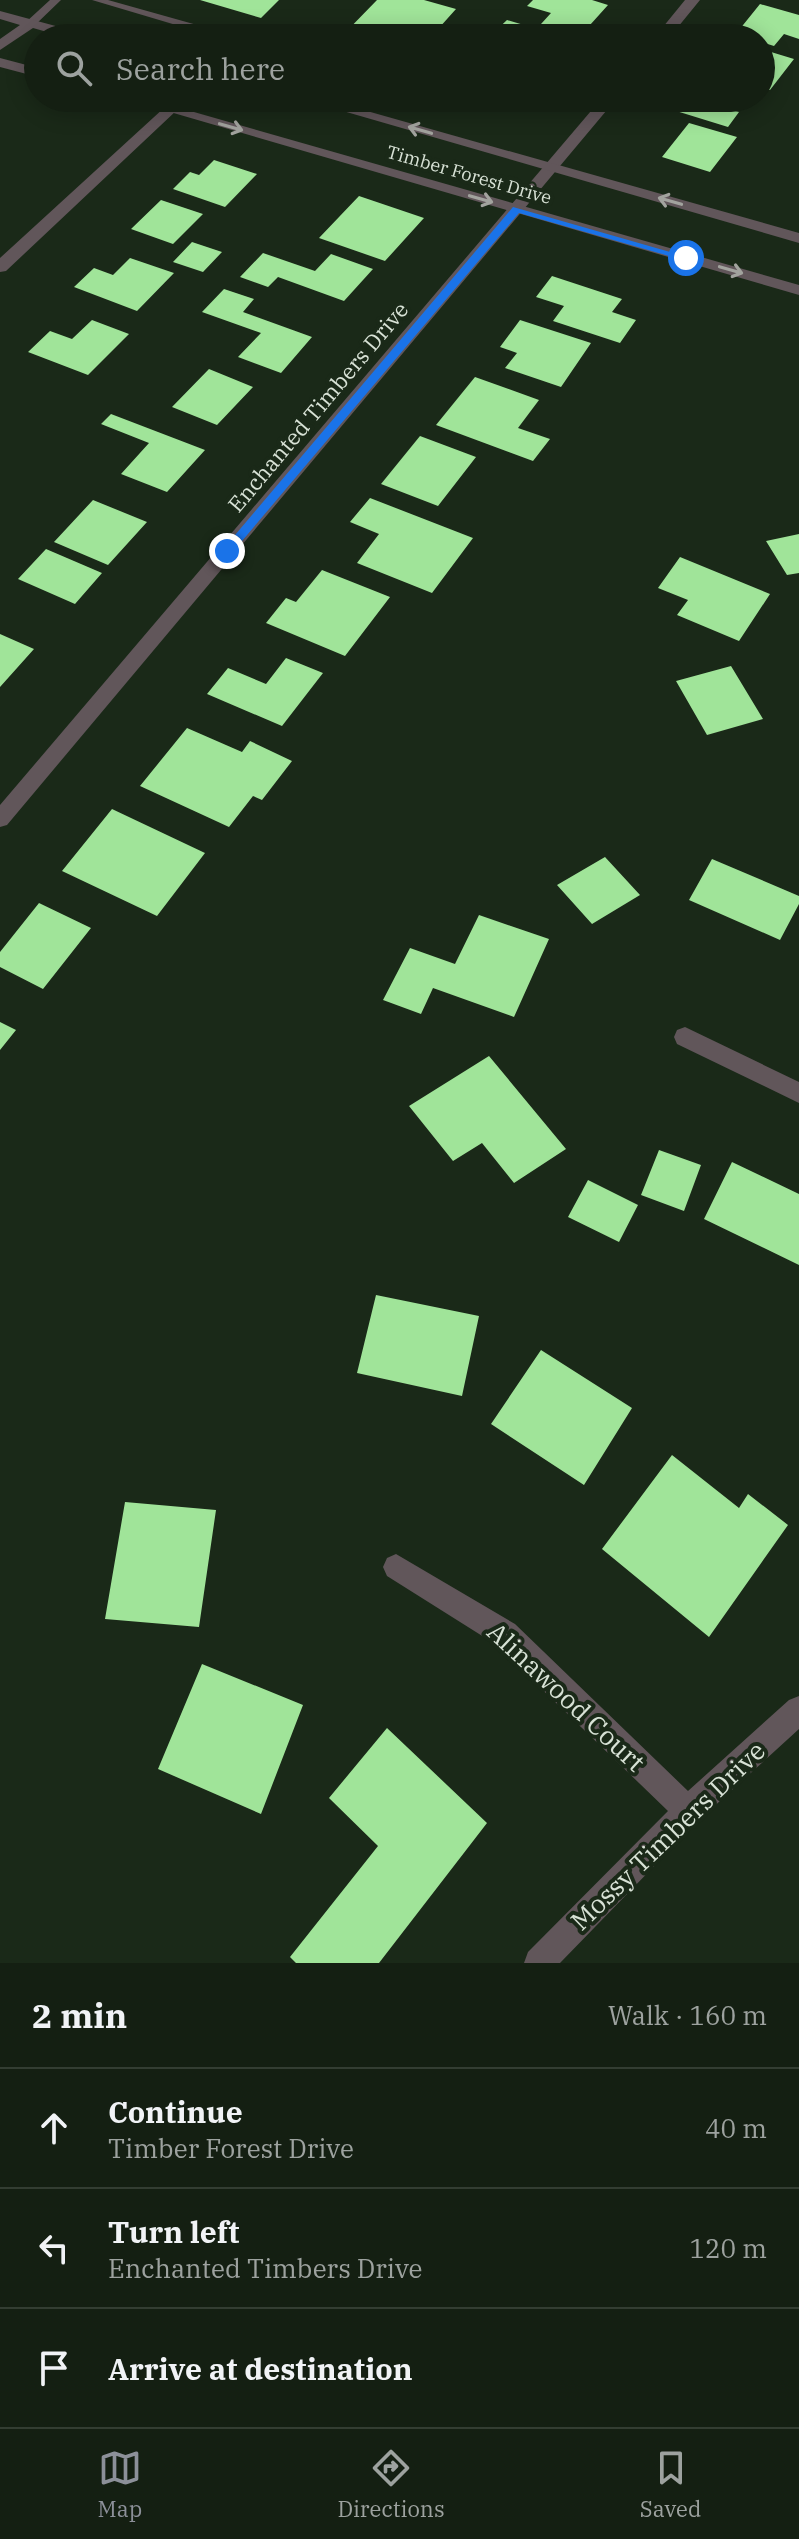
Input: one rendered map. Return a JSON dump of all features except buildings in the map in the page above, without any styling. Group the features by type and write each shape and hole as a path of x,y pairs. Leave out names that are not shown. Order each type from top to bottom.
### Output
{"street":[{"path":"673,24 693,0"},
{"path":"0,15 30,24"},
{"path":"0,46 24,28"},
{"path":"0,62 24,69"},
{"path":"0,267 168,112"},
{"name":"Timber Forest Drive","path":"177,112 799,290"},
{"name":"Timber Forest Drive","path":"355,112 799,238"},
{"name":"Enchanted Timbers Drive","path":"0,819 598,112"},
{"path":"685,1037 799,1093"},
{"name":"Alinawood Court","path":"396,1567 505,1634 688,1811"},
{"name":"Mossy Timbers Drive","path":"539,1963 688,1811 799,1710"}],"lane":[{"path":"30,24 56,0"},
{"path":"97,0 182,24"}],"route":[{"path":"227,551 517,209 686,258"}]}
